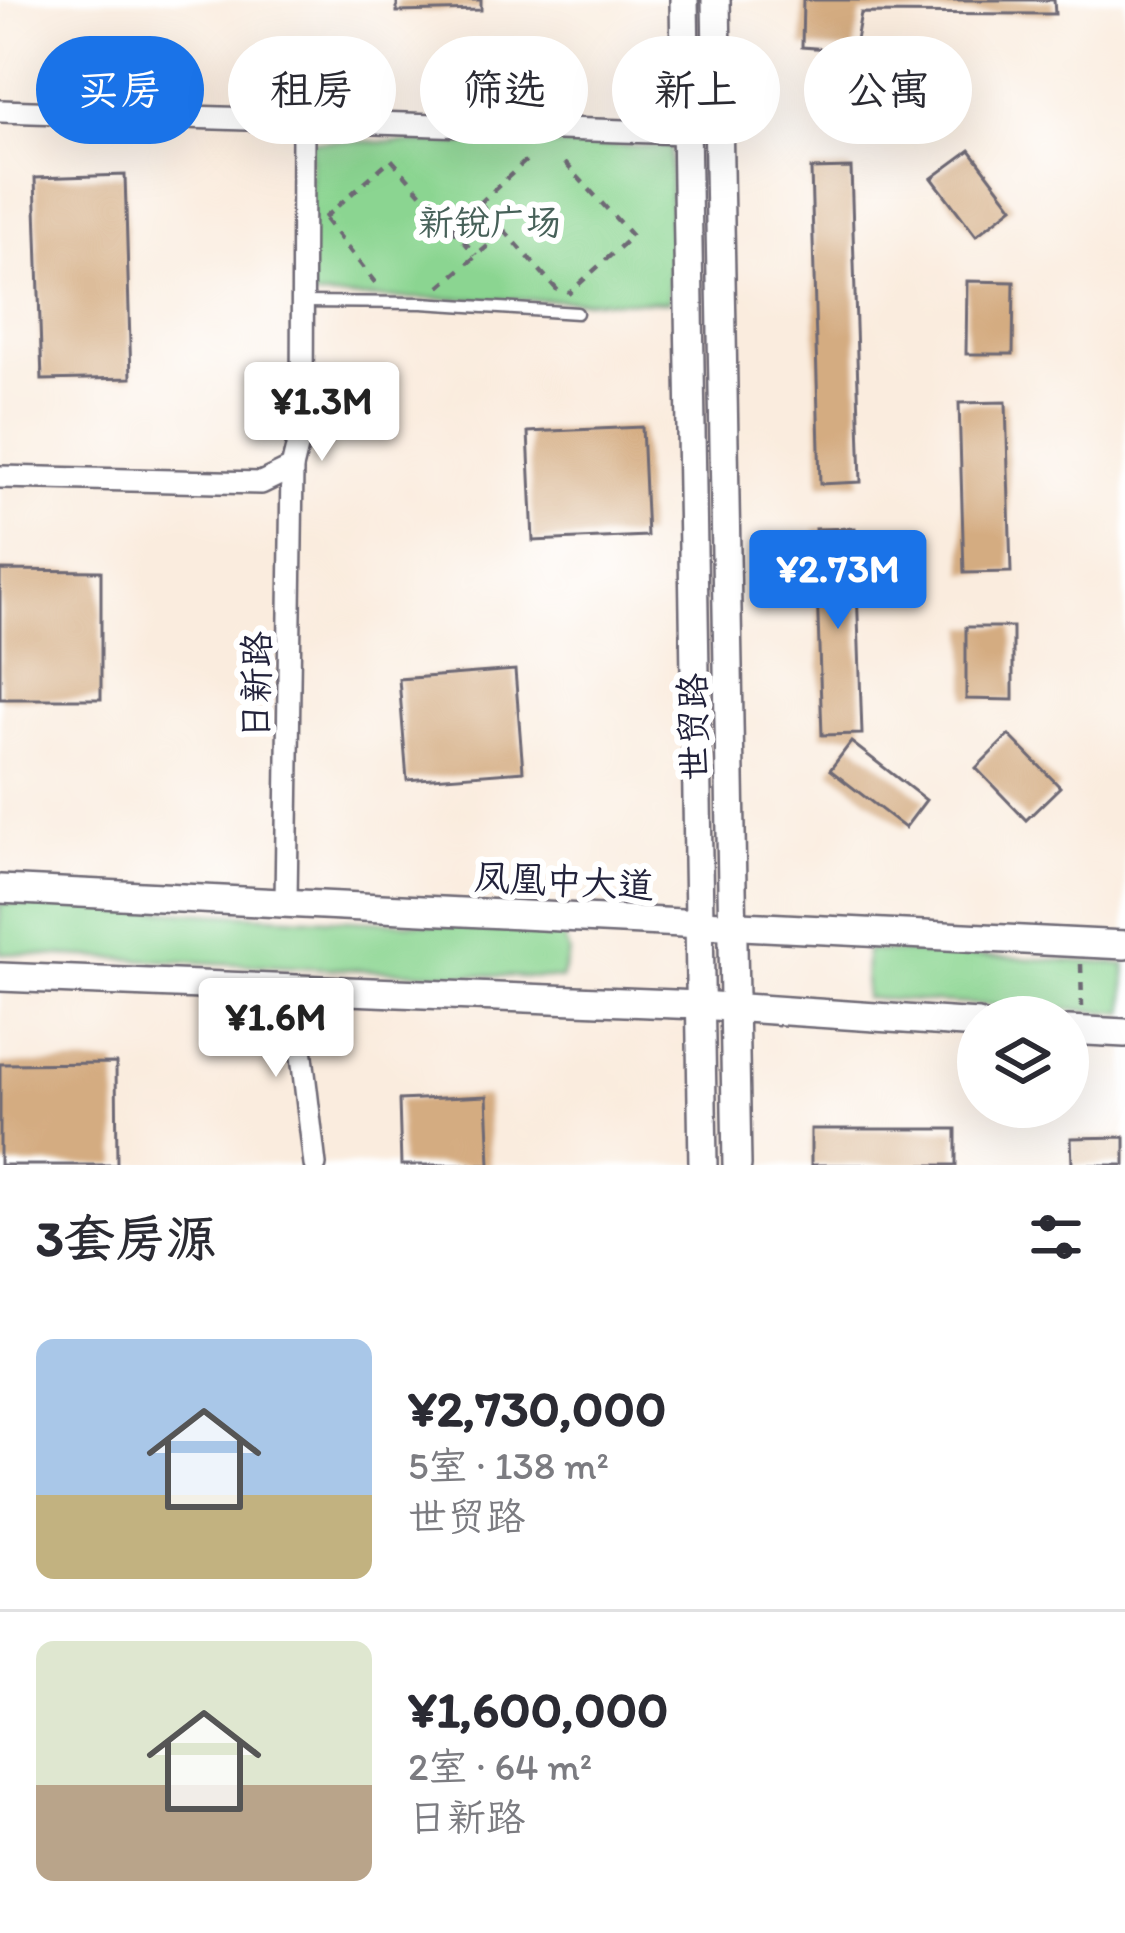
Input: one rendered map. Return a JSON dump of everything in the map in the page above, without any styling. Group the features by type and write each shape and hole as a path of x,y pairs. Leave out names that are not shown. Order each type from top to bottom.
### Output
{"main road":[{"name":"世贸路","path":"684,0 685,36"},
{"name":"世贸路","path":"716,0 737,1165"},
{"name":"世贸路","path":"686,144 703,1165"},
{"name":"凤凰中大道","path":"0,889 1125,945"},
{"path":"0,976 699,1005 957,1023"},
{"path":"1089,1031 1125,1034"}],"street":[{"path":"0,111 228,118"},
{"path":"396,123 612,130"},
{"name":"日新路","path":"286,902 292,468 302,427 303,144"},
{"path":"0,476 261,483 292,468"},
{"path":"294,988 315,1165"}],"lane":[{"path":"302,302 422,303 577,313"}],"path":[{"path":"453,228 532,155"},
{"path":"324,218 392,159 476,255"},
{"path":"480,203 564,298 632,236 565,163"},
{"path":"303,190 391,303"},
{"path":"422,303 505,232"},
{"path":"1077,996 1081,943"}],"green space":[{"name":"新锐广场","path":"311,144 671,147 669,302 309,297"},
{"path":"0,903 561,930 569,953 561,979 0,953"},
{"path":"866,950 1125,964 1125,1013 1089,1011 1089,996 957,996 957,1003 865,998"}],"building":[{"path":"397,0 481,0 481,10 397,12"},
{"path":"803,0 1054,0 1055,14 861,13 857,36 804,36 802,47"},
{"path":"970,150 1013,207 976,236 932,178"},
{"path":"851,168 861,482 820,484 811,169"},
{"path":"125,175 131,378 42,380 35,178"},
{"path":"967,281 1014,282 1013,354 966,354"},
{"path":"1006,402 1011,572 964,573 959,403"},
{"path":"642,427 647,536 533,541 528,432"},
{"path":"855,528 862,734 822,735 815,529"},
{"path":"0,570 101,571 101,699 0,699"},
{"path":"966,627 1013,627 1013,700 966,699"},
{"path":"515,670 523,771 407,780 399,679"},
{"path":"1009,735 1060,787 1026,820 976,768"},
{"path":"851,742 926,800 905,828 830,770"},
{"path":"116,1063 117,1165 0,1165 0,1064"},
{"path":"487,1096 490,1165 401,1165 399,1100"},
{"path":"811,1129 956,1129 956,1165 811,1165"},
{"path":"1125,1137 1125,1165 1072,1165 1071,1138"}]}
